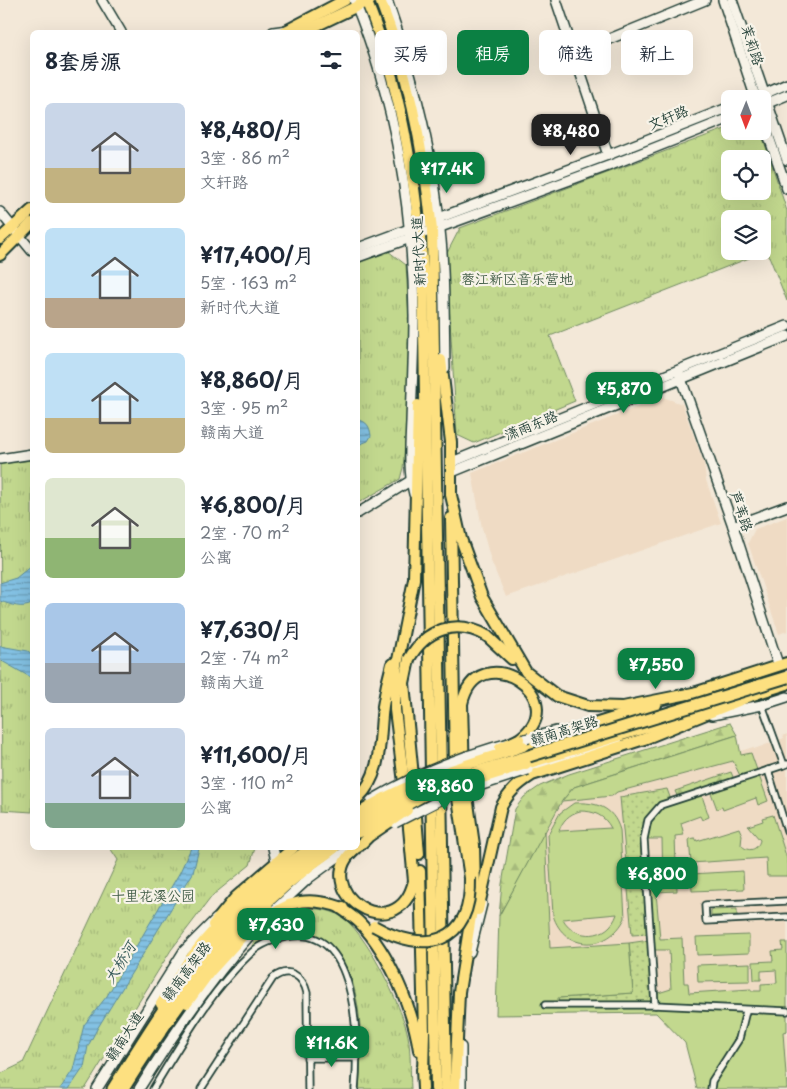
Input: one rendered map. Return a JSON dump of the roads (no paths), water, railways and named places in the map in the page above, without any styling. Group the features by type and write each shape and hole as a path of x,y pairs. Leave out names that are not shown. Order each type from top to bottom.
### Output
{"highway":[{"name":"赣南高架路","path":"360,821 398,798 472,768 787,669"},
{"name":"赣南高架路","path":"363,834 422,796 480,771 787,677"},
{"name":"赣南高架路","path":"113,1089 164,1006 203,956 275,882 316,850"},
{"name":"赣南高架路","path":"123,1089 183,997 212,960 251,917 281,888 344,850"}],"main road":[{"path":"288,30 345,0"},
{"path":"209,973 257,927 281,908 292,903 308,900 325,901 355,913 389,934 416,942 434,941 456,929 468,909 470,896 470,878 455,768 452,467 446,398 414,231 406,138 397,96 368,0 355,3 307,30"},
{"name":"新时代大道","path":"380,0 401,58 420,137 435,224 428,297"},
{"path":"0,255 30,213"},
{"path":"0,239 30,224"},
{"path":"346,850 342,877 344,888 353,902 362,909 381,912 391,911 405,901 411,892 414,869 395,710 395,687 414,579 416,502 413,478 420,351 428,297"},
{"path":"428,297 428,529 436,1089"},
{"path":"428,297 446,1089"},
{"path":"451,495 460,539 474,579 500,632 526,672"},
{"path":"416,502 428,529"},
{"path":"360,795 368,785 378,763 386,685 405,622"},
{"path":"423,1089 424,1032 420,868 404,683 409,659 424,638 448,628 470,628 487,636 526,672 557,696 588,706 623,707 698,692"},
{"path":"360,813 400,790 522,741 591,727 782,662"},
{"path":"455,1089 459,992 474,906 476,866 464,775 462,716 464,695 474,682 491,674 501,673 511,674 526,685 535,701 536,710 531,727 522,741"},
{"path":"363,834 414,805 446,790 527,767 787,684"},
{"path":"468,939 483,893 502,807 509,793 532,775 604,752 760,692"},
{"path":"360,837 414,805"},
{"path":"190,959 221,914 291,850"},
{"name":"赣南大道","path":"106,1089 190,959 237,908 308,850"},
{"path":"130,1089 162,1037 209,973 275,901 345,850"},
{"path":"338,906 359,922 370,934 394,975 412,1019 423,1075"}],"street":[{"path":"102,0 119,30"},
{"path":"387,0 404,49 421,114 435,224 446,398"},
{"path":"556,0 567,30"},
{"path":"611,38 705,0"},
{"name":"茉莉路","path":"723,0 751,90"},
{"name":"茉莉路","path":"732,0 764,90"},
{"path":"355,3 386,100 414,231 413,478 360,512"},
{"path":"582,75 608,156"},
{"path":"771,91 787,84"},
{"path":"771,102 787,95"},
{"name":"文轩路","path":"435,224 721,111"},
{"name":"茉莉路","path":"771,119 787,160"},
{"name":"文轩路","path":"414,231 611,165 721,122"},
{"path":"770,140 787,189"},
{"path":"0,212 30,248"},
{"path":"0,233 30,230"},
{"path":"360,247 414,231"},
{"path":"360,256 414,231"},
{"name":"潇雨东路","path":"452,467 679,374 787,326"},
{"name":"潇雨东路","path":"679,374 787,336"},
{"name":"芦苇路","path":"679,374 782,662"},
{"path":"0,459 30,454"},
{"path":"733,526 787,506"},
{"path":"360,808 409,779 495,746 590,723 782,662 787,658"},
{"path":"363,834 448,796 527,767 686,722 762,705 787,697"},
{"path":"655,1005 644,839 648,820 661,805 671,800 701,793 785,765 762,705"},
{"path":"461,1089 461,1012 467,962 489,879 502,815 510,797 521,784 537,777 667,734 710,716"},
{"path":"768,770 787,831"},
{"path":"274,850 277,863 297,850"},
{"path":"345,850 281,902 257,927 214,978 168,1042 142,1085 154,1089 200,1014 251,952 273,940 295,935 312,937 322,942 332,952 349,982 353,1004 357,1058 355,1089"},
{"path":"787,901 705,905 706,921 787,917"},
{"path":"97,1089 184,950 221,914"},
{"path":"201,1089 273,978 278,974 296,974 305,983 307,993 308,1089"},
{"path":"545,1005 655,1005 787,1011"},
{"path":"711,1089 712,1082 740,1039 746,1010"},
{"path":"307,1058 357,1058"}],"water":[{"path":"360,421 368,425 370,430 371,436 368,441 360,444"},
{"path":"30,567 30,604 20,606 0,601 0,583 16,578"},
{"path":"0,646 28,651 30,652 30,677 0,660"},
{"path":"190,850 199,850 193,873 88,1046 84,1067 69,1089 60,1089 73,1070 84,1025 107,996 180,872"}],"park label":[{"name":"蓉江新区音乐营地","path":"517,278"},
{"name":"十里花溪公园","path":"153,895"}],"water label":[{"name":"大桥河","path":"119,962"}]}
